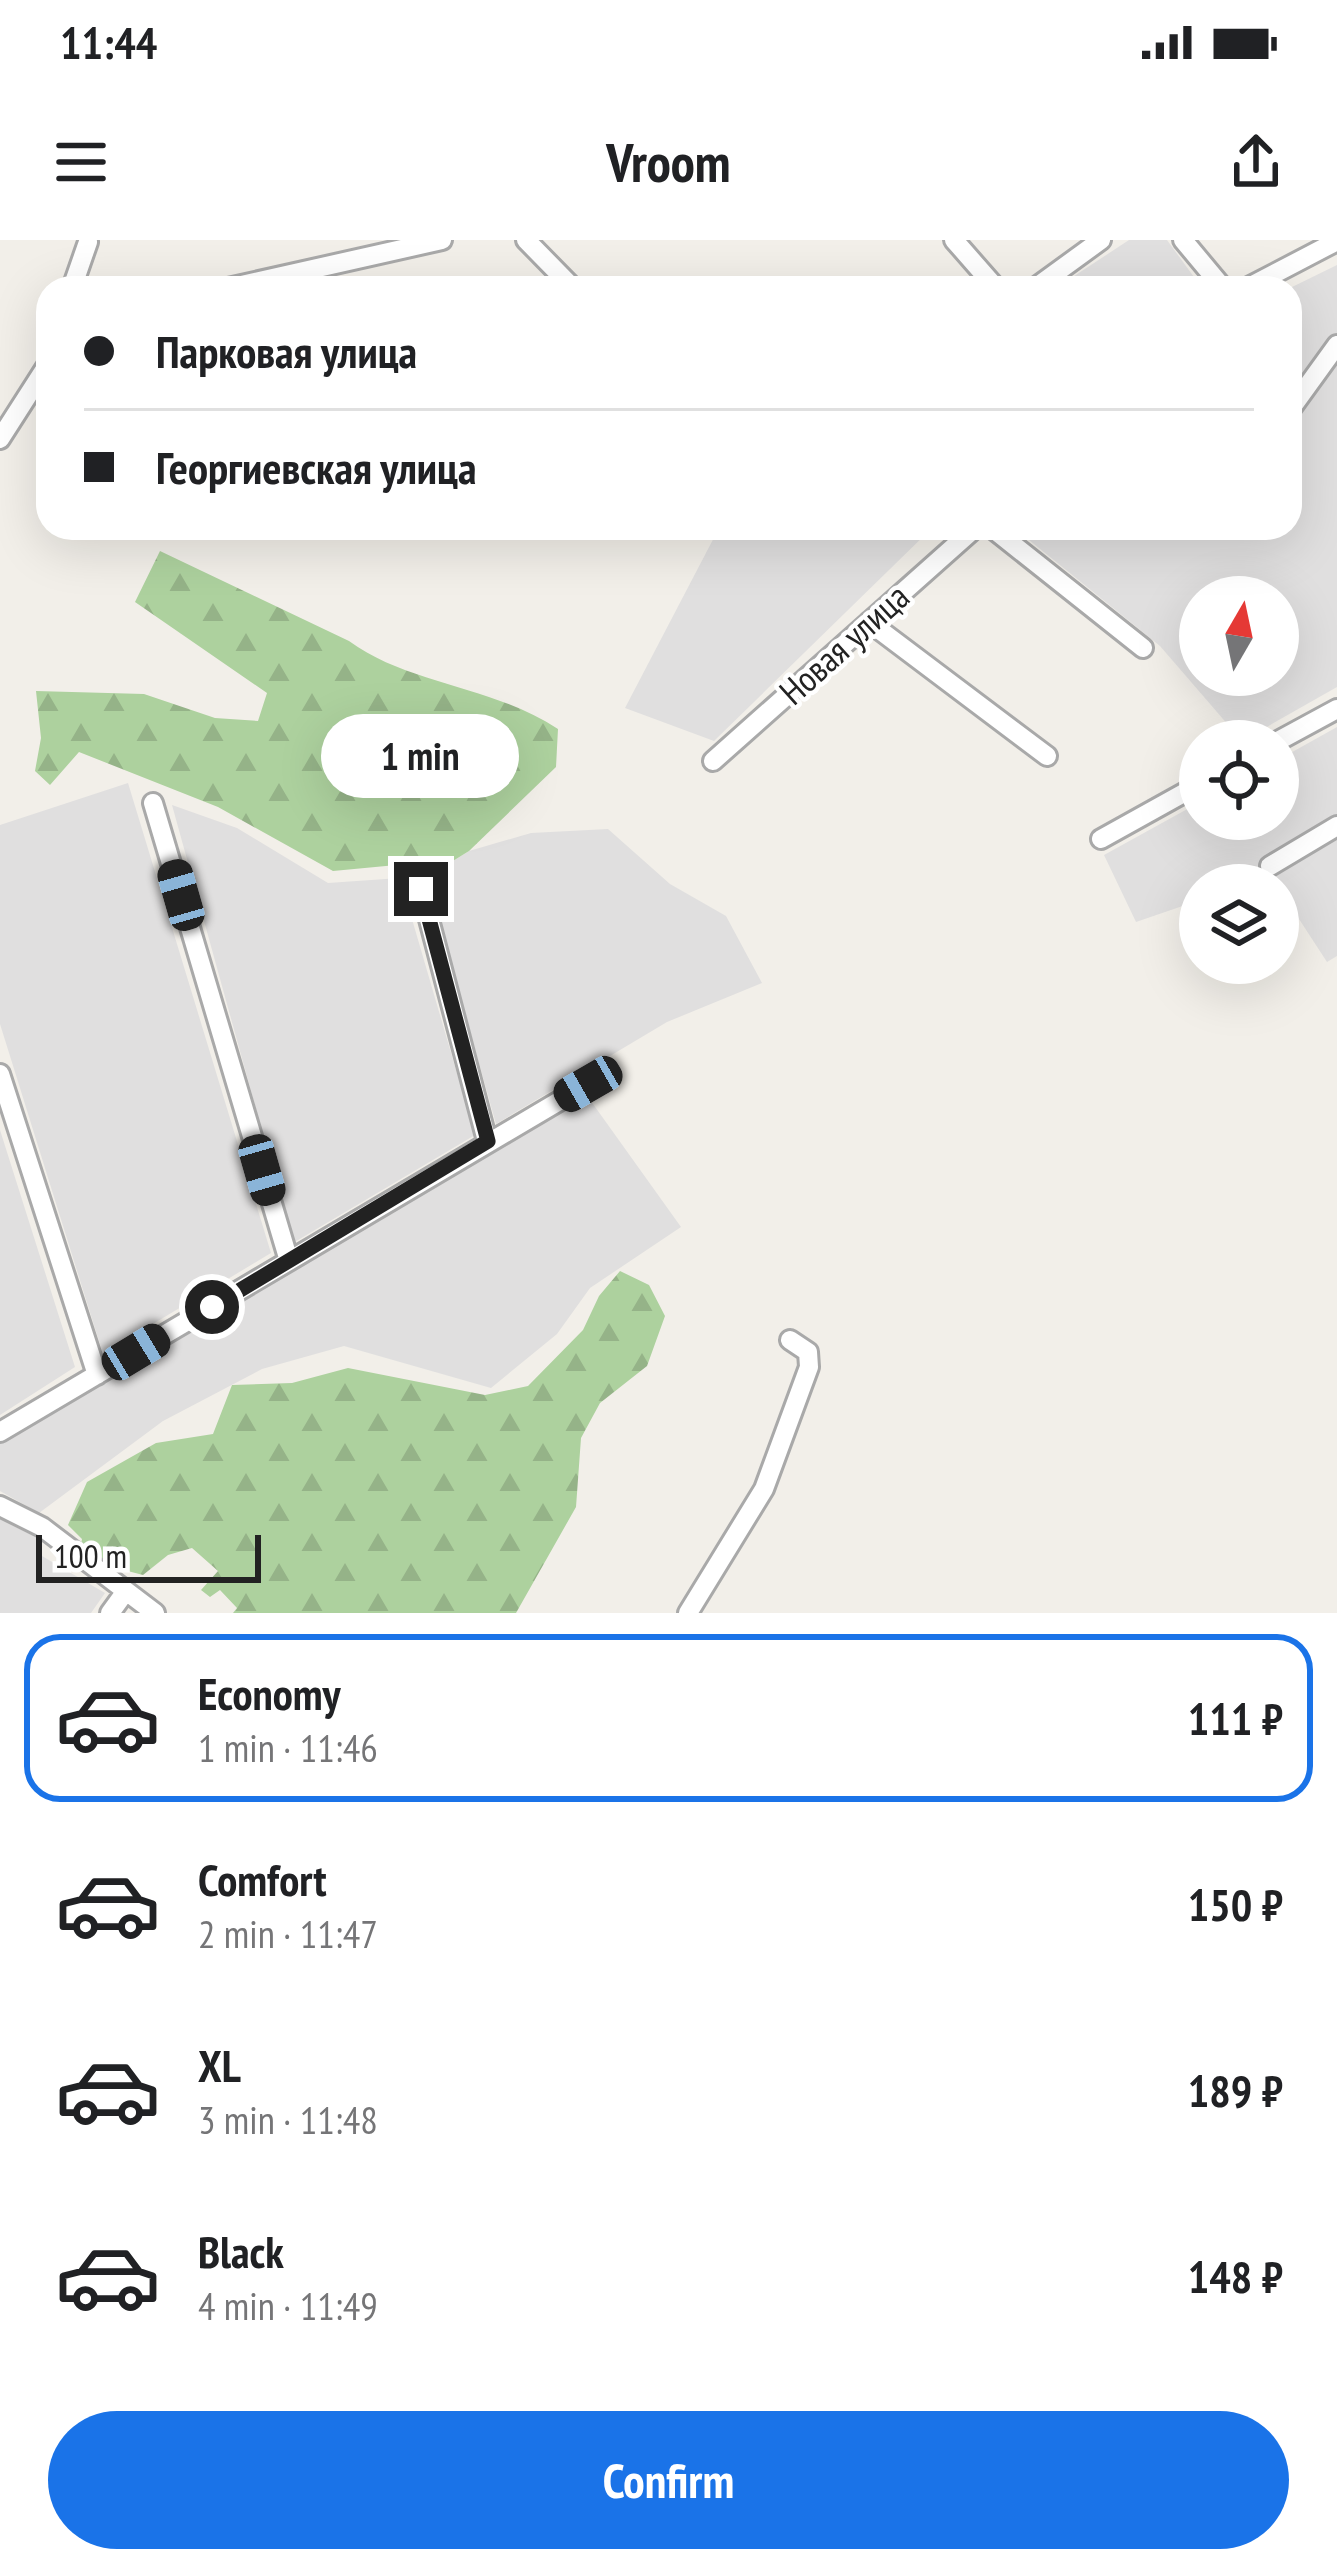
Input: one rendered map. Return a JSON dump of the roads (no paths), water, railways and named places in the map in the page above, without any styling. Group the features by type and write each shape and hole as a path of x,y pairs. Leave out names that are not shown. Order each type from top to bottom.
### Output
{"street":[{"path":"282,276 442,240"},
{"path":"526,240 561,276"},
{"path":"954,240 986,276"},
{"path":"1052,276 1101,240"},
{"path":"1183,240 1213,276"},
{"path":"1270,276 1337,241"},
{"path":"76,276 88,242"},
{"path":"1302,393 1337,345"},
{"path":"0,439 36,381"},
{"name":"Новая улица","path":"712,761 961,540"},
{"path":"1007,540 1143,648"},
{"path":"869,622 1047,756"},
{"path":"1299,730 1337,709"},
{"path":"1102,839 1179,796"},
{"path":"154,803 289,1261"},
{"path":"1273,864 1337,826"},
{"path":"421,889 488,1141"},
{"path":"0,1074 98,1375"},
{"path":"0,1432 588,1084"},
{"path":"688,1613 764,1489 809,1367 808,1352 790,1340"},
{"path":"0,1506 42,1527 155,1613"},
{"path":"110,1613 126,1591"}]}
